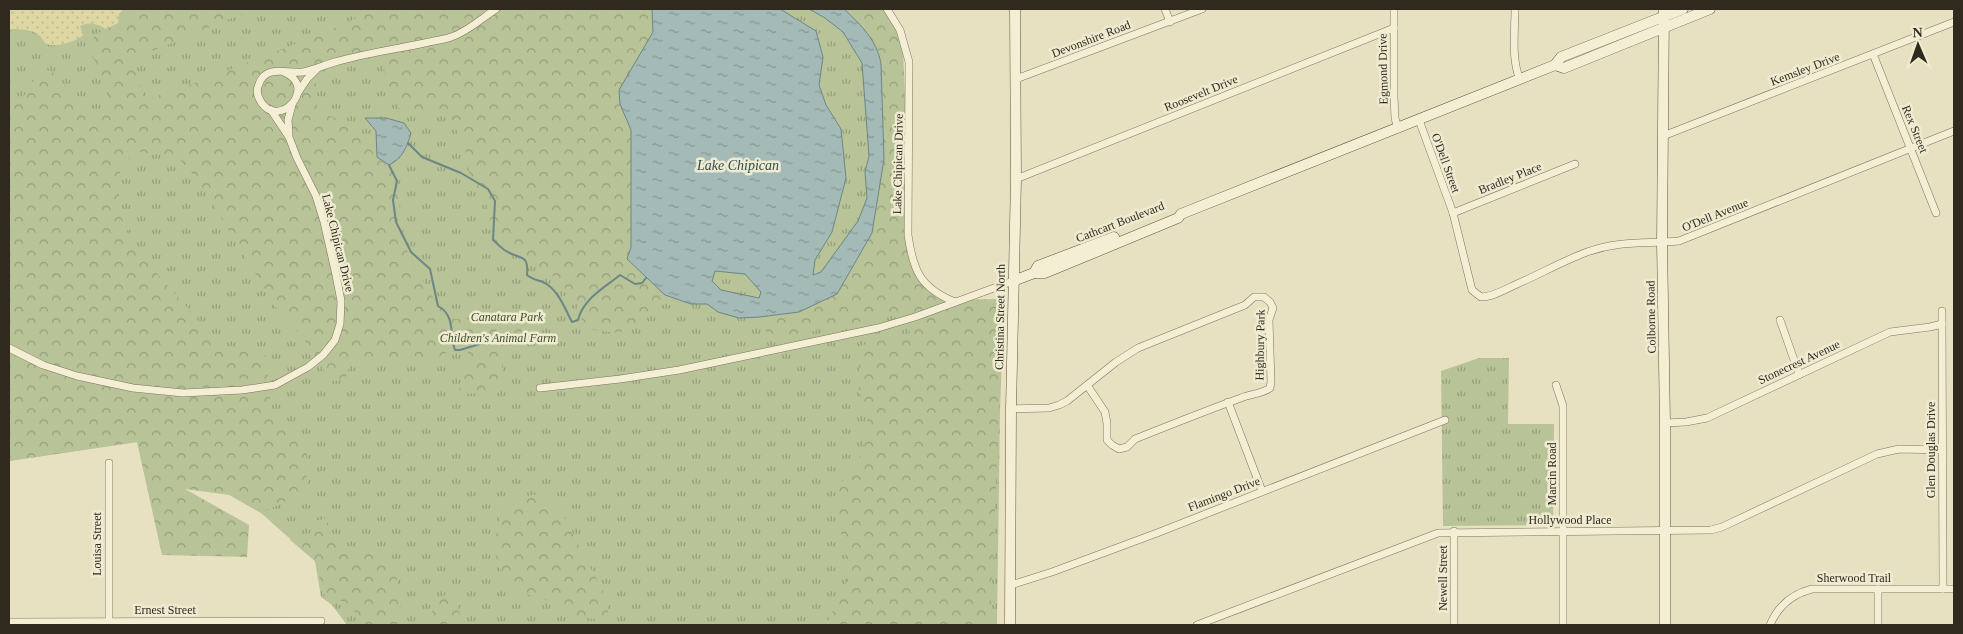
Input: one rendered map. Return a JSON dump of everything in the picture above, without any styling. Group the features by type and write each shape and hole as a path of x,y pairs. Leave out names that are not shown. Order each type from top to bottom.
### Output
{"main road":[{"name":"Christina Street North","path":"1010,625 1011,409 1016,179 1015,9"},
{"path":"1683,9 1664,13 1561,57 1555,66 1564,68 1710,9"},
{"name":"Colborne Road","path":"1664,13 1662,242 1665,422 1665,625"},
{"name":"Cathcart Boulevard","path":"1013,281 1034,273 1044,273 1178,218 1181,214 1555,66"}],"street":[{"path":"284,72 317,69 350,58 451,37 496,9"},
{"name":"Lake Chipican Drive","path":"888,9 900,30 909,62 908,234 912,261 931,290 955,302"},
{"path":"1165,9 1170,22"},
{"name":"Devonshire Road","path":"1016,80 1202,9"},
{"name":"Egmond Drive","path":"1394,9 1394,97 1398,129"},
{"path":"1515,9 1515,58 1520,80"},
{"name":"Kemsley Drive","path":"1663,136 1954,22"},
{"name":"Roosevelt Drive","path":"1016,179 1394,28"},
{"name":"Rex Street","path":"1873,54 1936,213"},
{"path":"297,94 295,80 278,70 263,77 258,85 257,92 259,100 264,106 272,110 282,110 292,105 307,79 317,69"},
{"name":"Lake Chipican Drive","path":"289,137 288,120 292,105"},
{"name":"Lake Chipican Drive","path":"9,348 61,371 133,388 171,392 219,392 259,388 286,380 308,367 323,355 335,340 340,324 341,301 319,207 289,137 272,110"},
{"name":"O'Dell Street","path":"1419,120 1453,213"},
{"name":"O'Dell Avenue","path":"1453,213 1472,290 1480,297 1486,297 1586,252 1613,244 1640,241 1679,241 1911,150 1954,131"},
{"name":"Bradley Place","path":"1453,213 1575,164"},
{"path":"540,388 628,378 698,367 878,328 916,317 1013,281"},
{"name":"Highbury Park","path":"1011,409 1049,408 1059,405 1067,401 1087,385 1116,362 1138,348 1245,305 1254,297 1264,297 1270,302 1273,310 1269,320 1270,385 1264,391 1228,402 1135,439 1127,446 1119,448 1108,442 1106,437 1108,423 1105,412 1087,385"},
{"name":"Glen Douglas Drive","path":"1942,311 1943,589"},
{"path":"1780,320 1799,374"},
{"name":"Stonecrest Avenue","path":"1665,422 1686,422 1707,418 1890,332 1942,324"},
{"name":"Marcin Road","path":"1556,384 1563,406 1563,625"},
{"path":"1228,402 1262,491"},
{"name":"Flamingo Drive","path":"1011,585 1076,563 1445,420"},
{"name":"Hollywood Place","path":"1197,625 1433,535 1454,532 1699,531 1717,528 1883,452 1899,449 1942,450"},
{"name":"Louisa Street","path":"109,463 109,624"},
{"name":"Newell Street","path":"1454,532 1454,625"},
{"name":"Sherwood Trail","path":"1770,625 1783,604 1793,596 1820,588 1954,589"},
{"path":"1878,589 1878,625"},
{"name":"Ernest Street","path":"9,622 109,624 321,621"}],"green space":[{"name":"Canatara Park","path":"9,9 887,9 914,261 933,289 961,300 1004,299 1000,411 997,625 347,625 332,605 321,597 315,561 261,513 137,442 9,461"},
{"name":"Children's Animal Farm","path":"146,9 260,9 229,19 133,59 144,100 176,90 316,36 377,9 652,9 653,32 619,90 620,104 631,130 631,247 627,259 665,295 630,328 619,333 593,330 582,320 575,300 556,278 525,259 506,251 493,240 493,229 485,200 470,178 464,142 447,116 398,108 388,89 381,53 338,63 322,71 316,82 317,105 325,114 338,119 356,132 377,157 393,170 408,255 432,296 450,319 519,323 532,333 529,344 506,350 498,393 458,394 469,348 453,349 433,360 351,362 345,380 331,381 301,335 282,317 197,179 175,157 139,152 129,158 118,176 120,215 139,253 205,328 220,349 258,350 266,356 272,417 287,433 306,439 307,491 261,513 230,495 185,489 249,525 247,557 162,555 137,442 9,461 9,107 25,94 37,74 45,70 51,72 64,84 82,113 93,115 105,112 109,90 91,53 90,43 96,34"},
{"path":"844,9 887,9 903,47 910,234 914,261 933,289 961,300 1004,299 990,625 826,625 847,581 845,545 836,519 839,486 863,452 868,413 859,390 859,346 910,333 904,313 779,338 767,333 760,317 799,312 872,233 879,52 864,28"},
{"path":"1479,358 1509,358 1508,424 1554,424 1553,525 1443,526 1441,371"},
{"path":"540,494 559,508 608,601 608,621 573,616 555,603 513,590 496,561 496,536 500,514 519,497"},
{"path":"326,518 337,544 348,550 374,552 396,573 400,605 399,625 360,625 352,607 345,602 325,597 315,561 290,540 311,533 316,521"},
{"path":"447,593 456,597 462,625 429,625 434,604"}],"sand":[{"path":"9,9 124,9 119,14 118,23 106,29 93,24 83,24 80,26 83,35 81,37 71,42 50,45 44,42 36,33 21,29 9,29"}],"water":[{"name":"Lake Chipican","path":"652,9 780,9 816,31 823,57 819,85 826,105 841,129 846,178 832,232 815,260 813,275 821,272 858,221 867,198 865,172 869,156 862,63 843,32 825,18 809,9 844,9 872,40 881,64 884,159 872,233 837,294 799,312 739,318 718,312 707,304 691,304 665,295 627,259 631,247 631,130 620,104 619,90 653,32","holes":["715,271 745,274 761,292 759,298 721,290 712,281"]},
{"path":"365,118 386,118 404,123 411,133 403,152 389,165 377,157 376,131"}],"waterway":[{"path":"408,143 422,157 461,173 488,189 495,201 493,240 506,251 525,260 527,263 527,275 546,283 556,293 572,322 578,320 589,300 620,275 635,284 642,283 646,278"},
{"path":"389,165 397,181 393,200 396,222 411,252 430,269 438,306 444,310 450,320 455,350 493,340"}]}
